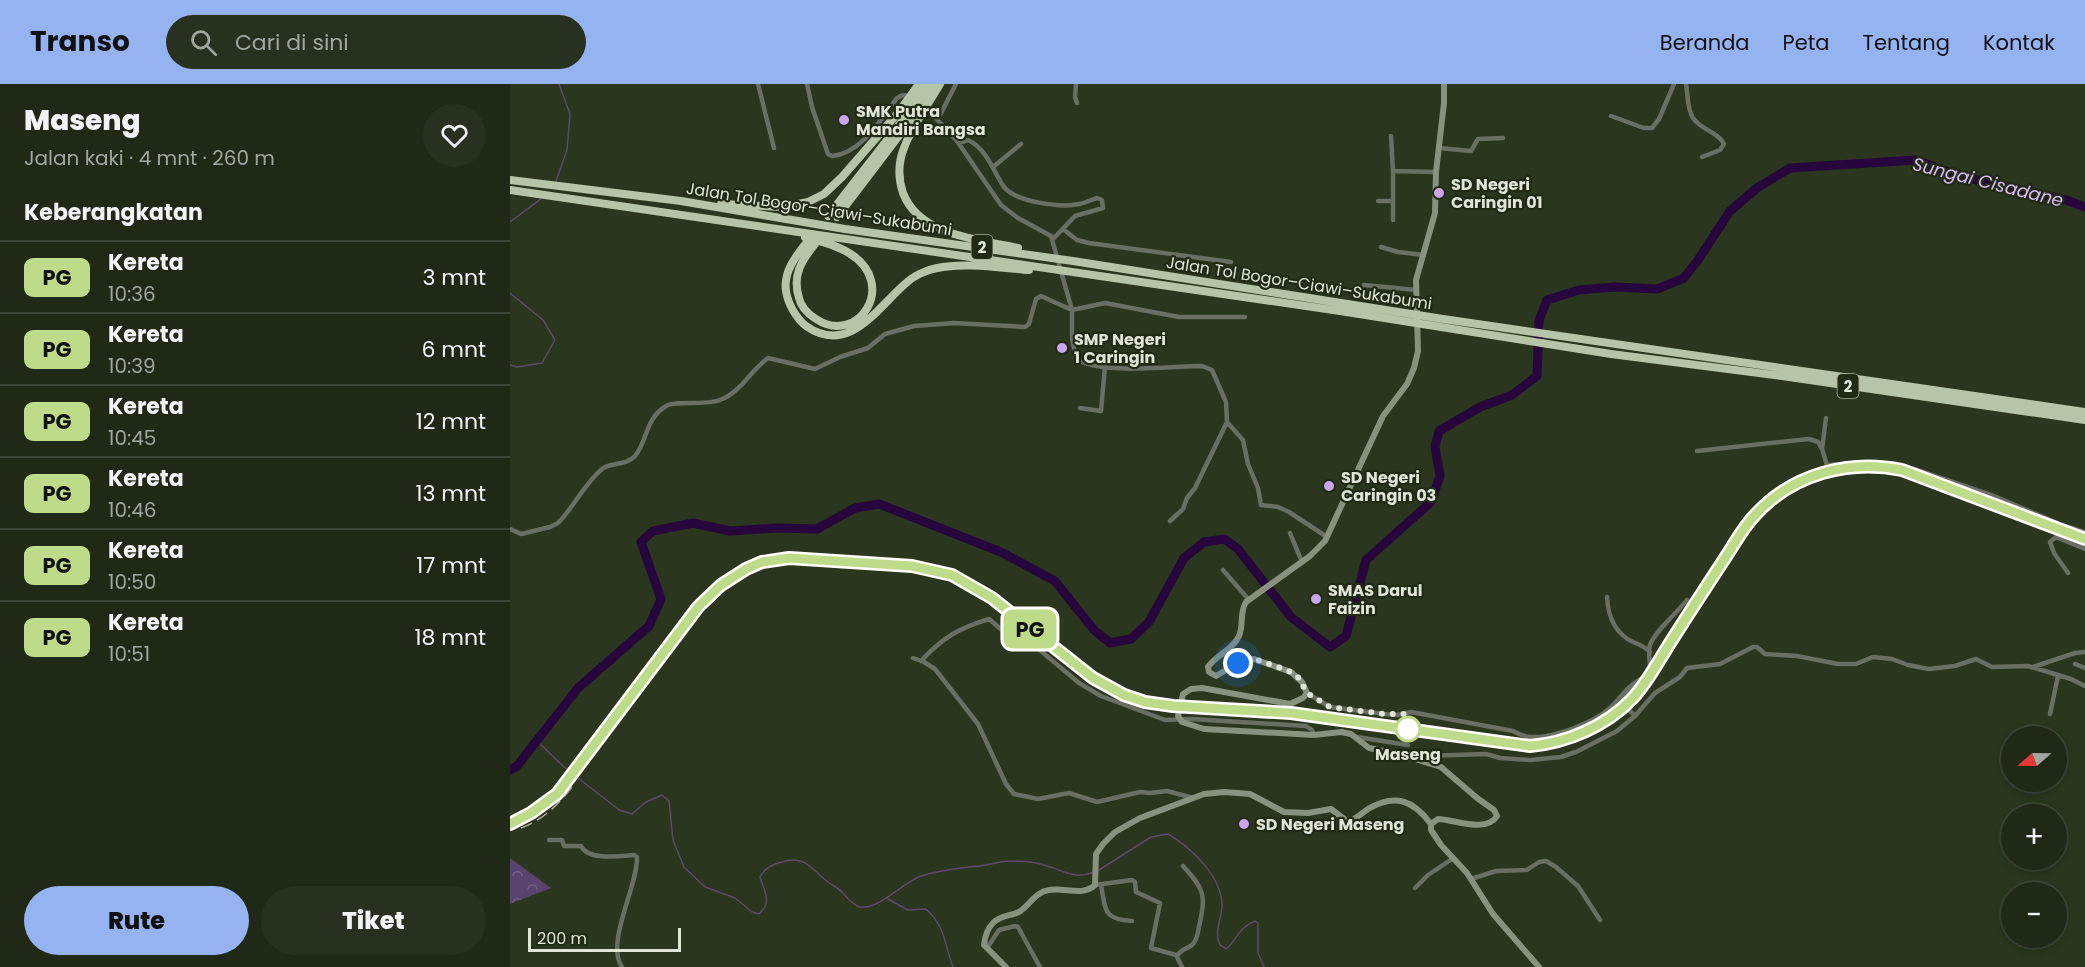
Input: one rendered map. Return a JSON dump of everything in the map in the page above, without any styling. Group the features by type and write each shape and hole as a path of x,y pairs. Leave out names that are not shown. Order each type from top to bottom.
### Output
{"highway":[{"path":"681,201 774,207 794,206 808,202 833,187 897,114 919,84"},
{"path":"828,216 902,121 925,84"},
{"path":"837,217 907,125 932,84"},
{"path":"940,84 910,134 899,162 900,182 911,208 928,224 953,233 1073,261"},
{"name":"Jalan Tol Bogor–Ciawi–Sukabumi","path":"510,180 681,201 845,229 1073,261 1283,299"},
{"name":"Jalan Tol Bogor–Ciawi–Sukabumi","path":"510,190 1079,273 1341,307 1611,354 1777,375 2085,420"},
{"path":"776,229 847,251 869,272 873,286 868,309 859,318 838,326 829,325 813,317 800,302 795,286 796,275 811,243 792,262 786,277 786,290 791,306 800,321 828,335 844,334 861,327 906,282 924,272 938,268 980,267 1079,273"},
{"name":"Jalan Tol Bogor–Ciawi–Sukabumi","path":"1443,323 2085,412"}],"street":[{"path":"758,84 774,148"},
{"path":"807,84 812,107 828,154 832,156 842,154 858,144 869,134 897,98 903,95 908,96"},
{"path":"938,119 956,84"},
{"path":"1076,84 1077,103"},
{"path":"1444,84 1436,172 1435,213 1418,273 1418,351 1412,374 1383,416 1321,546 1251,599 1242,609 1239,636 1209,666 1209,672 1216,676 1244,660 1260,660 1295,674 1304,684 1307,693 1330,707 1384,714 1419,713 1513,731 1531,737 1574,728 1590,720 1611,707 1635,682 1642,679"},
{"path":"1611,116 1644,128 1652,128 1674,85 1666,84"},
{"path":"1686,84 1689,108 1693,118 1719,137 1724,144 1721,149 1702,157"},
{"path":"930,112 959,143 1000,205 1018,218 1049,234 1053,241 1072,310 1075,358 1083,363 1105,366 1147,368 1194,366 1211,369 1215,375 1224,396 1227,422 1183,509 1170,521"},
{"path":"1391,136 1393,220"},
{"path":"1438,148 1471,151 1478,139 1503,138"},
{"path":"959,143 965,140 970,141 993,167 1007,190 1030,200 1044,204 1076,205 1096,198 1102,200 1104,206 1101,209 1078,214 1053,241"},
{"path":"993,167 1022,144"},
{"path":"1393,171 1436,172"},
{"path":"1378,201 1392,201"},
{"path":"1063,229 1076,240 1089,243 1231,262"},
{"path":"1381,246 1398,252 1424,255"},
{"path":"1364,285 1417,290"},
{"path":"510,529 521,534 558,523 602,469 626,462 634,457 650,423 666,406 675,403 708,403 728,397 737,391 768,358 815,369 840,357 868,348 885,334 924,324 954,323 1025,327 1029,324 1036,299 1041,296 1072,310 1105,303 1179,317 1245,317"},
{"path":"1080,408 1101,411 1105,366"},
{"path":"1826,418 1822,449 1824,460 1829,466 1868,462 1914,468 1994,496 2062,525 2085,532"},
{"path":"1227,422 1243,440 1247,462 1258,488 1261,505 1283,509 1327,537"},
{"path":"1697,451 1809,439 1818,442 1822,449"},
{"path":"1290,533 1302,562"},
{"path":"2068,573 2054,553 2050,542 2056,537 2085,549"},
{"path":"1223,570 1251,599"},
{"path":"1607,597 1608,612 1620,634 1650,652"},
{"path":"1635,716 1621,702 1649,674 1650,646 1654,637 1687,600"},
{"path":"921,661 939,642 953,632 989,619 1010,637 1029,641 1079,683 1101,696 1164,720 1192,719 1306,726 1312,730 1314,735"},
{"path":"1414,758 1480,753 1517,760 1561,757 1584,749 1617,731 1635,716 1655,693 1680,676 1687,668 1720,664 1753,647 1767,654 1797,656 1843,664 1856,664 1874,657 1892,659 1929,669 1955,666 1974,659 1992,667 2021,665 2071,679 2085,686"},
{"path":"2033,668 2085,652"},
{"path":"913,658 935,669 978,724 1006,784 1014,794 1038,799 1069,793 1097,802 1140,792 1150,794 1167,791 1193,798"},
{"path":"2075,664 2085,668"},
{"path":"2050,714 2058,676"},
{"path":"1307,693 1297,702 1290,704 1202,688 1191,689 1183,694 1178,716 1182,722 1204,729 1314,735 1341,732 1357,737 1408,745"},
{"path":"1357,737 1369,748 1438,765 1494,810 1497,816 1495,820 1482,824 1464,825 1442,819 1435,820 1431,824"},
{"path":"1132,921 1120,921 1110,916 1094,868 1099,849 1120,828 1140,818 1193,798 1217,792 1245,792 1282,812 1308,813 1331,809 1348,822 1380,803 1400,800 1414,807 1431,824 1434,834 1452,859 1471,879 1493,914 1539,967"},
{"path":"549,840 562,840 564,846 582,846 586,851 605,857 634,855 637,857 636,871 616,950 622,967"},
{"path":"1415,888 1428,875 1452,859"},
{"path":"1471,879 1498,870 1527,870 1539,862 1546,861 1582,890 1600,920"},
{"path":"1177,956 1182,949 1192,945 1196,939 1203,901 1198,883 1183,866"},
{"path":"1006,967 984,945 987,932 994,921 1020,911 1038,894 1051,890 1082,891 1098,885 1132,880 1135,882 1136,892 1160,903 1151,948 1177,956 1182,967"},
{"path":"987,948 999,930 1018,927 1040,967"}],"green space":[{"path":"510,858 551,888 510,904"}],"waterway":[{"path":"556,181 567,150 570,114 559,84"},
{"name":"Sungai Cisadane","path":"510,770 517,766 578,688 649,626 661,599 641,542 653,531 693,523 730,531 776,528 817,529 855,508 879,504 1001,552 1055,581 1094,630 1110,643 1131,639 1149,622 1184,558 1204,542 1224,539 1238,549 1291,617 1330,647 1346,636 1366,560 1431,502 1440,476 1435,447 1439,431 1480,407 1512,395 1537,376 1539,320 1547,300 1579,290 1615,287 1657,289 1684,278 1730,211 1757,188 1790,168 1916,160 1959,176 2066,200 2085,207"},
{"path":"510,222 542,198"},
{"path":"510,293 543,320 555,340 542,363 517,367 510,365"},
{"path":"537,741 563,766 619,810 632,814 646,802 662,795 669,801 673,840 684,867 705,887 735,898 752,912 759,914 767,901 760,877 772,866 790,860 808,864 852,903 860,907 875,904 914,879 935,872 1014,861 1038,864 1076,875 1094,872"},
{"path":"1099,870 1151,837 1168,834 1196,856 1212,875 1217,885 1222,907 1218,931 1220,945 1227,949 1242,930 1255,921 1258,923 1258,953 1264,967"},
{"path":"888,899 908,910 926,909 933,916 941,929 953,967"}],"railway":[{"path":"510,824 531,813 557,793 698,607 721,585 762,562 789,558 912,565 952,575 992,598 1093,678 1124,695 1145,702 1173,706 1291,713 1530,746 1558,741 1585,732 1622,709 1647,679 1740,534 1771,500 1804,479 1823,472 1862,466 1901,470 2085,539"},
{"path":"521,828 551,810 575,783"}],"train":[{"name":"PG","path":"510,824 531,813 557,794 698,607 733,576 762,562 775,559 809,558 896,564 925,567 952,575 992,598 1093,678 1124,695 1145,702 1173,706 1291,713 1530,746 1563,739 1599,724 1631,700 1646,681 1749,522 1766,504 1786,489 1822,472 1864,466 1902,470 2085,539"}],"place":[{"name":"SMK Putra Mandiri Bangsa","path":"844,120"},
{"name":"SD Negeri Caringin 01","path":"1439,193"},
{"name":"SMP Negeri 1 Caringin","path":"1062,348"},
{"name":"SD Negeri Caringin 03","path":"1329,486"},
{"name":"SMAS Darul Faizin","path":"1316,599"},
{"name":"Maseng","path":"1408,729"},
{"name":"SD Negeri Maseng","path":"1244,824"}],"route":[{"path":"1238,663 1254,659 1287,670 1298,677 1307,693 1330,707 1384,714 1405,714 1408,729"}]}
